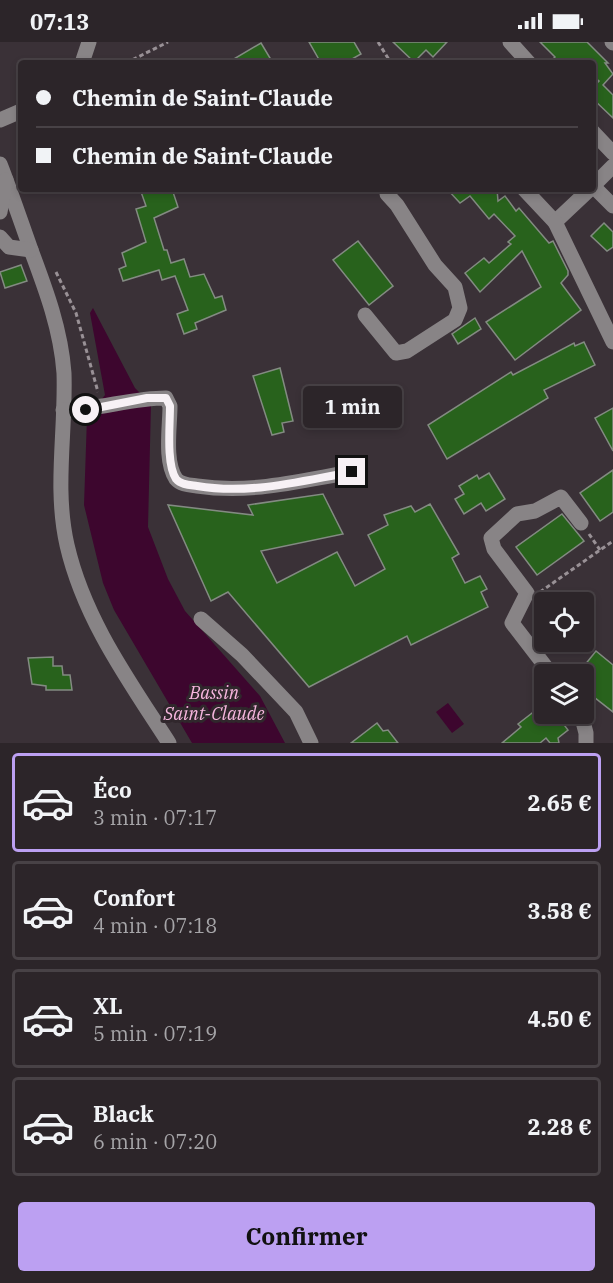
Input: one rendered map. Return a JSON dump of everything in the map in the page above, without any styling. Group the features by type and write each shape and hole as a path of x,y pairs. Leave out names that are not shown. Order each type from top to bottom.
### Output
{"street":[{"path":"83,60 89,42"},
{"path":"510,42 526,60"},
{"path":"0,120 18,112"},
{"path":"596,135 613,153"},
{"path":"0,164 33,254 57,329 64,374 59,484 61,515 80,588 107,646 169,743"},
{"path":"596,183 613,166"},
{"path":"0,212 6,180"},
{"path":"596,191 613,206"},
{"path":"528,192 555,222 613,342"},
{"path":"555,222 587,192"},
{"path":"365,315 396,353 407,351 455,320 460,308 454,287 435,265 397,205 387,194"},
{"path":"0,237 9,247 33,254"},
{"path":"63,410 86,410 147,398 166,398 170,406 171,468 177,481 184,484 228,491 252,490 352,472"},
{"path":"544,664 512,623 527,592 494,549 490,538 517,514 535,511 561,497 581,523"},
{"path":"201,619 242,655 296,712 311,743"},
{"path":"583,724 586,743"}],"path":[{"path":"132,60 168,42"},
{"path":"378,42 389,60"},
{"path":"33,254 58,273 76,313 101,401"},
{"path":"581,523 600,550"},
{"path":"523,603 613,541"}],"water":[{"name":"Bassin Saint-Claude","path":"93,308 135,388 151,404 148,527 168,579 185,611 260,696 285,743 192,743 114,610 103,583 84,505 87,417 105,395 90,313"},
{"path":"448,703 464,724 452,733 436,712"}],"building":[{"path":"309,42 354,42 361,54 350,60 319,60"},
{"path":"393,42 447,42 433,57 426,50 416,60 412,60"},
{"path":"540,42 587,42 608,63 605,63 613,74 603,85 613,95 613,118 596,102 596,84 599,81 596,78 596,60 552,60 555,57"},
{"path":"261,43 271,60 232,60"},
{"path":"141,192 173,192 178,207 154,218 164,250 167,250 171,263 184,259 190,277 204,274 215,298 222,296 226,310 195,323 197,329 184,334 177,314 188,310 175,276 162,280 159,270 123,281 119,269 126,266 122,253 146,242 136,209 146,206"},
{"path":"450,192 497,192 498,201 505,196 516,211 519,208 549,243 553,241 568,271 568,275 561,283 581,310 515,360 486,322 541,287 522,251 480,292 465,273 484,258 489,263 511,244 508,242 515,236 494,214 489,219 470,196 460,203"},
{"path":"604,223 613,232 613,247 607,251 591,236"},
{"path":"358,241 393,286 369,305 333,260"},
{"path":"21,265 27,281 5,288 0,272"},
{"path":"475,318 481,329 458,344 452,334"},
{"path":"584,342 595,365 544,390 548,398 447,459 428,425 511,372 513,375 574,343 575,346"},
{"path":"280,368 293,421 282,423 284,432 272,435 253,376"},
{"path":"373,398 380,419 361,428 353,406"},
{"path":"613,408 613,451 595,418"},
{"path":"613,470 613,512 600,521 580,493"},
{"path":"489,473 505,499 486,511 481,503 464,514 455,499 464,494 459,486 477,475 479,479"},
{"path":"323,494 343,534 261,551 277,583 337,552 355,586 385,569 368,535 388,525 384,515 411,506 415,512 430,504 459,554 452,558 465,583 480,576 487,589 481,592 488,607 411,645 407,636 309,687 228,592 211,601 168,505 253,515 248,505"},
{"path":"562,514 584,541 537,575 516,547"},
{"path":"596,651 613,665 613,712 594,697 594,664 586,664"},
{"path":"53,657 53,666 62,666 63,675 70,675 72,690 46,690 46,686 32,684 28,658"},
{"path":"534,712 534,724 564,724 568,730 558,738 559,743 550,743 546,738 540,743 502,743 521,727 518,724"},
{"path":"377,723 383,731 388,730 398,743 351,743"}],"route":[{"path":"86,410 147,398 166,398 170,406 171,468 177,481 184,484 228,491 252,490 352,472"}]}
